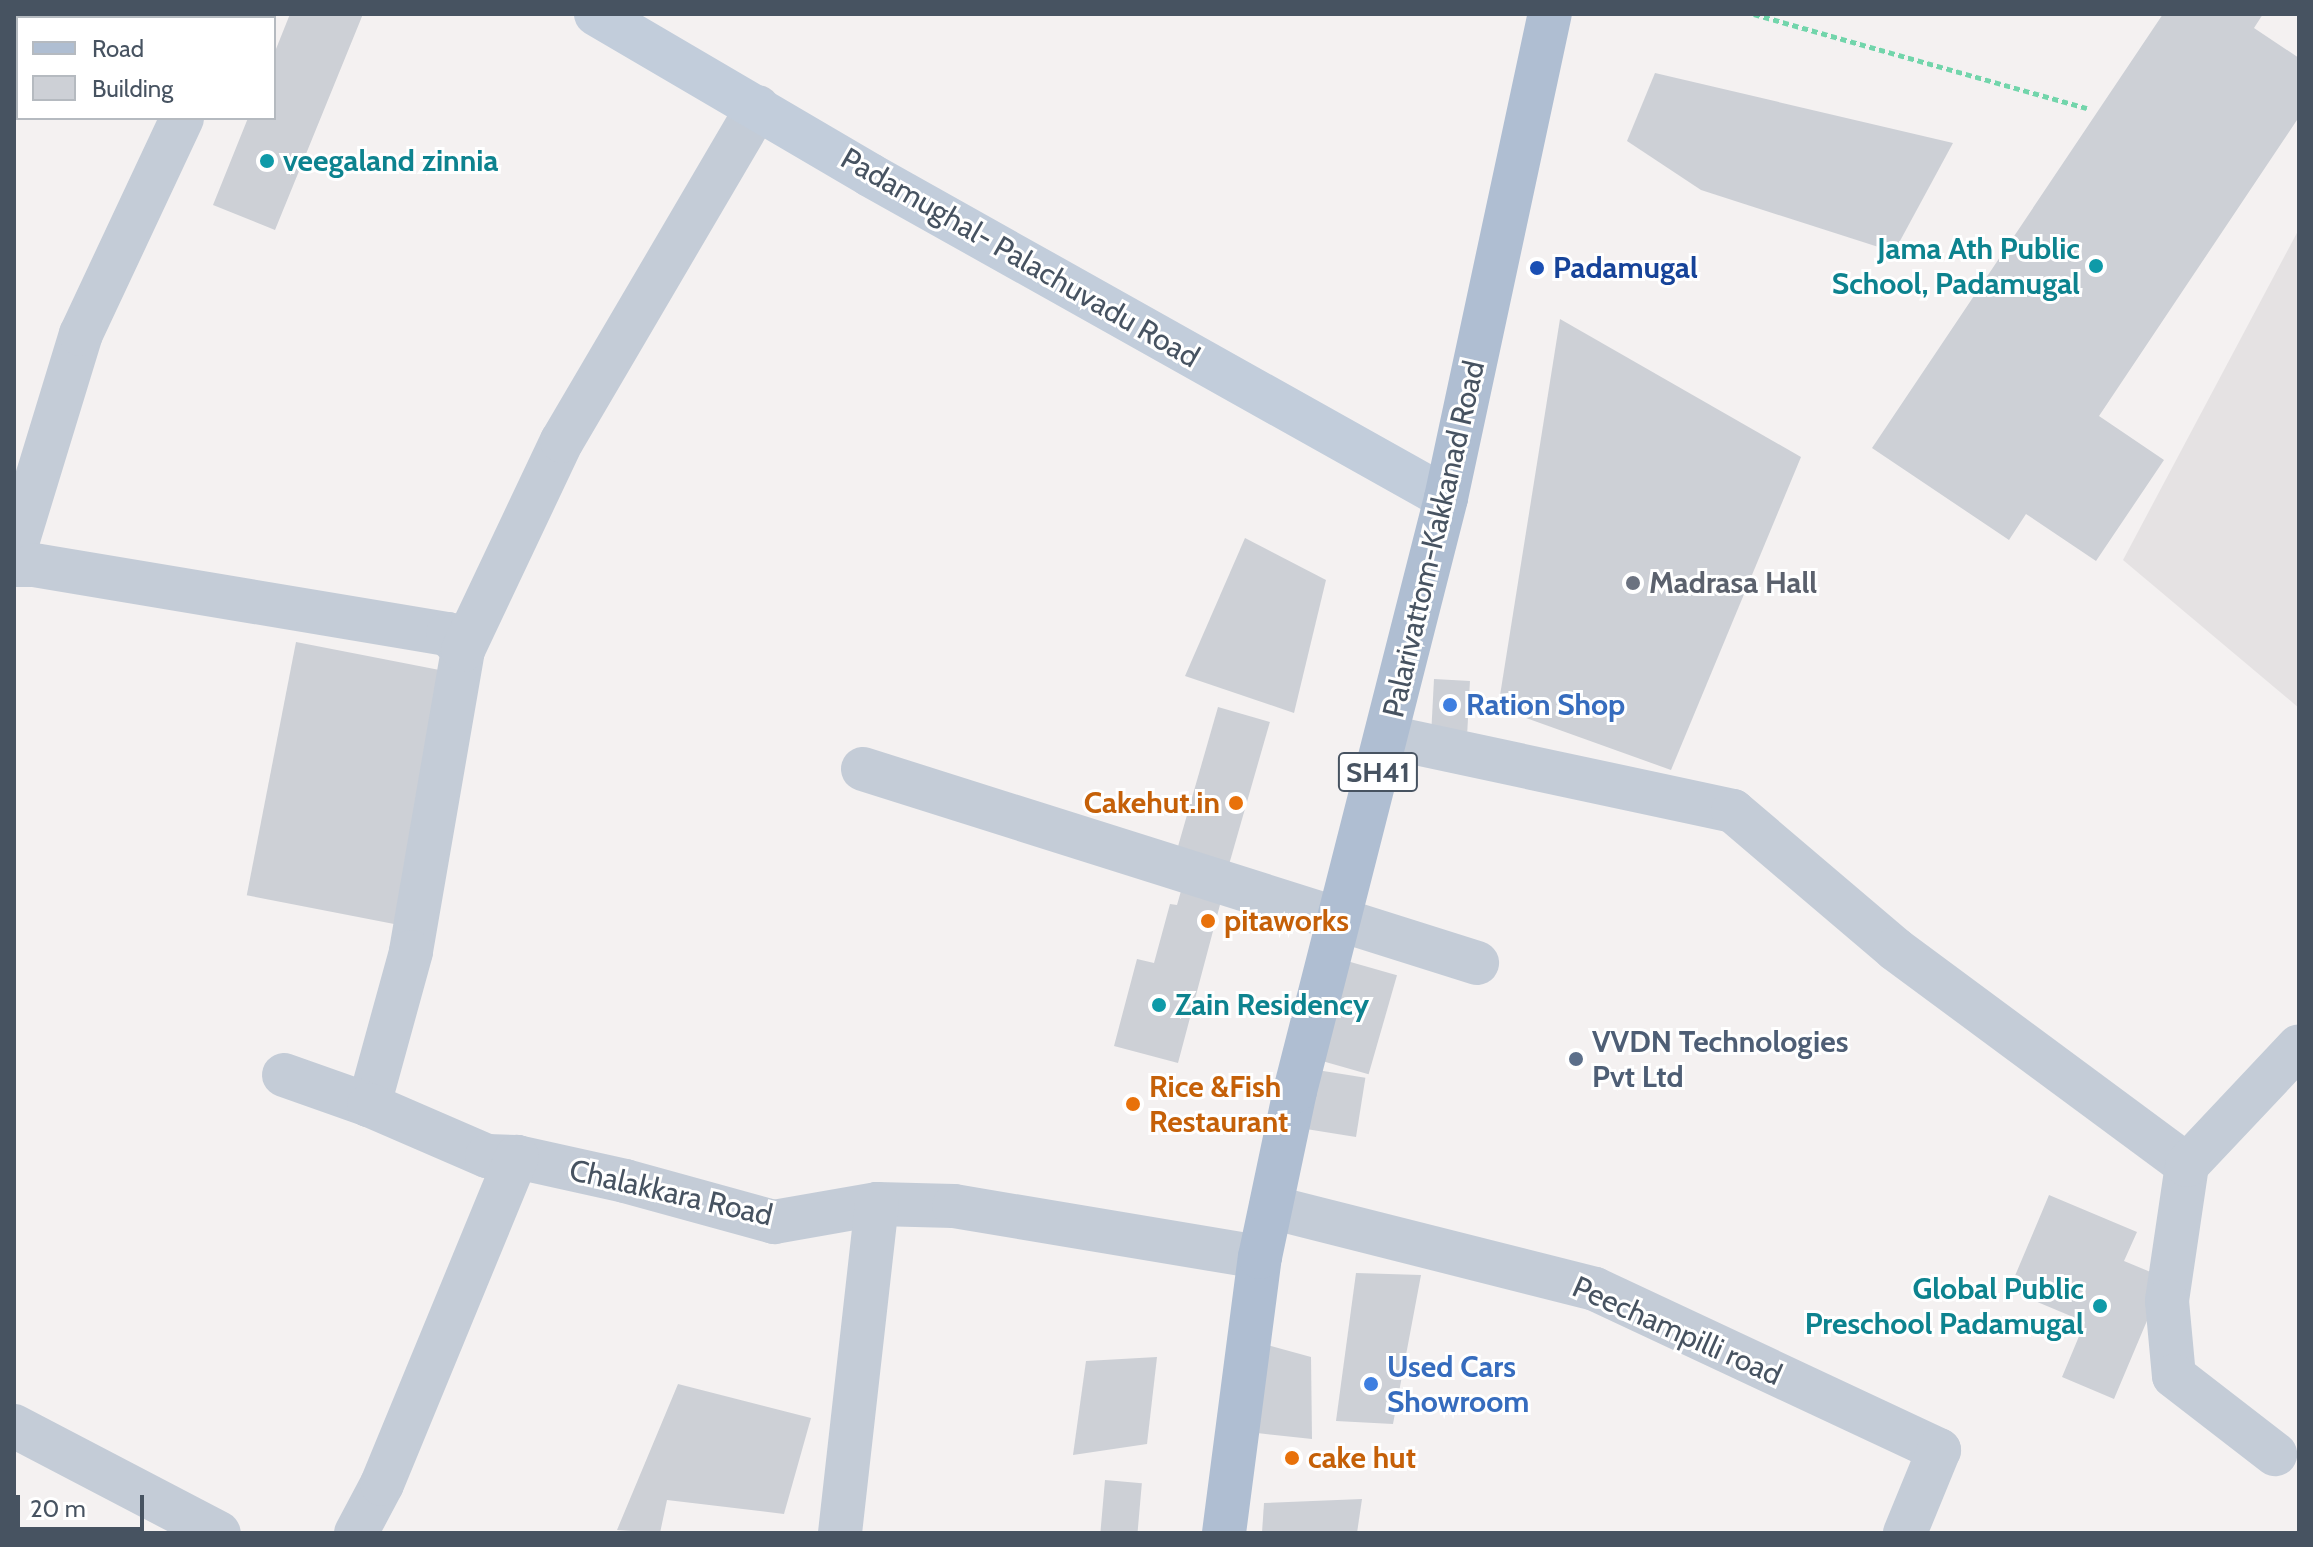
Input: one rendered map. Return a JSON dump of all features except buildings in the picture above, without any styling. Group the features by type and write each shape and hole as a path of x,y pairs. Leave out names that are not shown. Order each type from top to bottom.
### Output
{"main road":[{"name":"Padamughal- Palachuvadu Road","path":"596,14 884,183 1446,498"},
{"name":"Palarivattom-Kakkanad Road","path":"1224,1533 1260,1257 1295,1091 1388,737 1446,498 1550,14"}],"street":[{"path":"369,1105 411,952 463,650 562,441 758,107"},
{"path":"14,553 81,334 181,120"},
{"path":"14,565 34,565 448,634 463,650"},
{"path":"1388,737 1733,811 1895,949 2187,1165"},
{"path":"863,769 1340,917 1477,963"},
{"path":"2275,1454 2174,1376 2167,1301 2187,1165 2299,1046"},
{"name":"Chalakkara Road","path":"284,1075 369,1105 487,1156 517,1157 677,1194 774,1222 877,1204 954,1206 1260,1257"},
{"path":"369,1530 517,1157"},
{"path":"840,1533 877,1204"},
{"name":"Peechampilli road","path":"1271,1207 1595,1289 1939,1450 1905,1533"},
{"path":"14,1426 219,1533"}],"path":[{"path":"1754,14 2087,108"}],"shaded area":[{"path":"2299,229 2299,708 2123,560"}],"place":[{"name":"veegaland zinnia","path":"267,161"},
{"name":"Jama Ath Public School, Padamugal","path":"2096,266"},
{"name":"Padamugal","path":"1537,268"},
{"name":"Madrasa Hall","path":"1633,583"},
{"name":"Ration Shop","path":"1450,705"},
{"name":"Cakehut.in","path":"1236,803"},
{"name":"pitaworks","path":"1208,921"},
{"name":"Zain Residency","path":"1159,1005"},
{"name":"VVDN Technologies Pvt Ltd","path":"1576,1059"},
{"name":"Rice &Fish Restaurant","path":"1133,1104"},
{"name":"Global Public Preschool Padamugal","path":"2100,1306"},
{"name":"Used Cars Showroom","path":"1371,1384"},
{"name":"cake hut","path":"1292,1458"}]}
